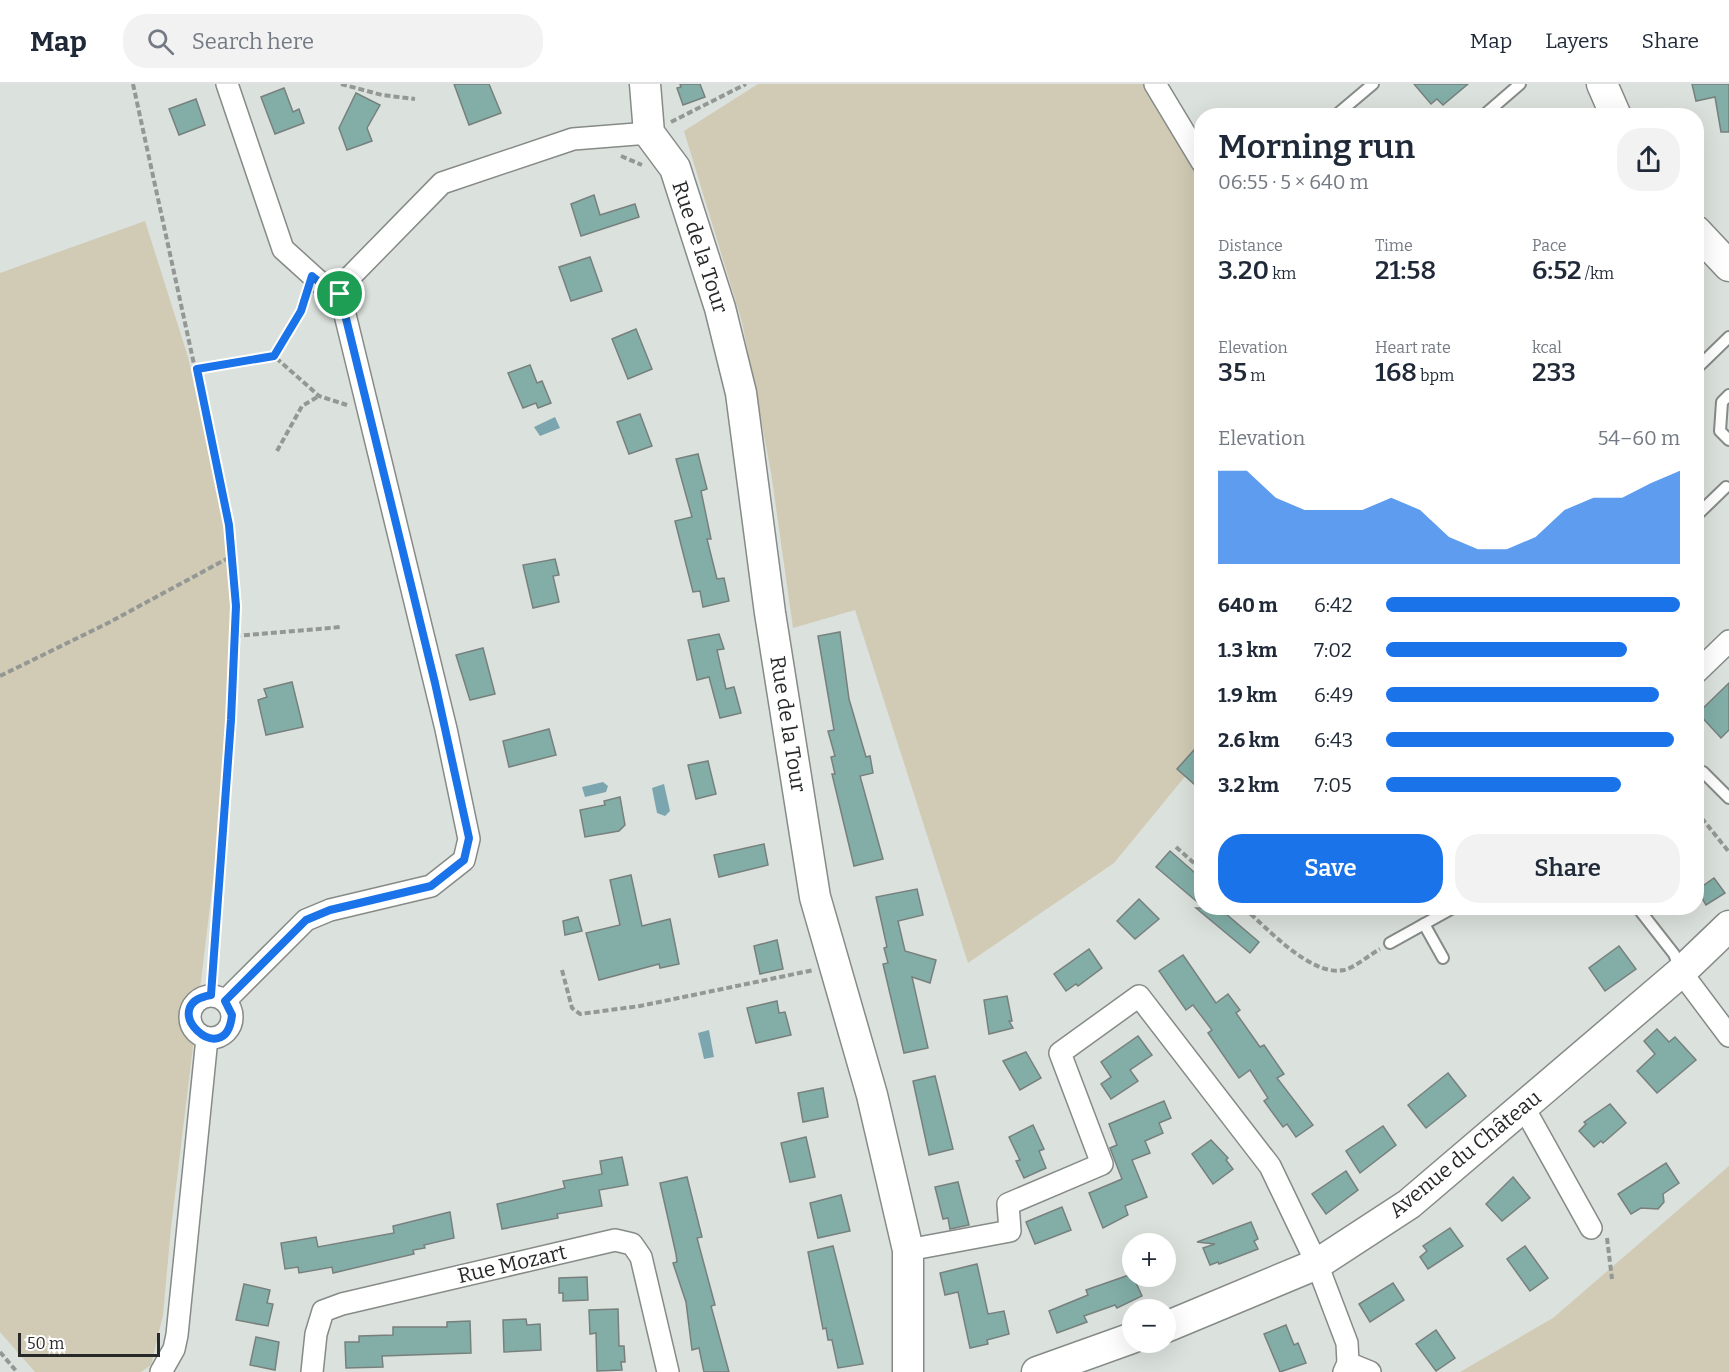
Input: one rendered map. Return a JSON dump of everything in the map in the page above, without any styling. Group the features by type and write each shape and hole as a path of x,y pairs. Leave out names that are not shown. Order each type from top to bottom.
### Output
{"street":[{"path":"227,84 283,249 325,287 340,294"},
{"path":"218,998 232,1015 231,1023 222,1035 207,1038 195,1031 189,1018 190,1011 197,1000 218,998 306,920 330,910 431,886 464,860 468,850 469,838 446,729 340,294 350,277 442,183 573,139 649,133 645,84"},
{"path":"1155,84 1194,149"},
{"path":"1602,84 1612,108"},
{"name":"Rue de la Tour","path":"649,133 675,168 720,308 741,393 770,614 815,897 872,1095 908,1250 908,1372"},
{"path":"1704,239 1729,266"},
{"path":"1704,665 1729,641"},
{"name":"Avenue du Château","path":"1176,1323 1317,1264 1409,1204 1681,972 1729,926"},
{"path":"1681,972 1729,1036"},
{"path":"908,1250 1010,1231 1008,1204 1102,1164 1060,1053 1139,996 1270,1166 1317,1264 1347,1343 1346,1367 1370,1372"},
{"path":"160,1372 174,1348 177,1335 207,1038"},
{"path":"1523,1106 1591,1228"},
{"name":"Rue Mozart","path":"312,1372 316,1334 323,1311 342,1304 615,1240 632,1244 641,1257 668,1372"},
{"path":"1037,1372 1122,1342"}],"lane":[{"path":"1344,108 1372,84"},
{"path":"1492,108 1520,84"},
{"path":"1704,361 1729,337"},
{"path":"1729,395 1722,402 1720,431 1729,441"},
{"path":"1704,508 1726,487"},
{"path":"1704,773 1727,792"},
{"path":"1390,943 1440,915"},
{"path":"1643,915 1674,954 1681,972"},
{"path":"1424,924 1443,957"}],"path":[{"path":"133,84 197,369 229,525 232,556 236,606 218,998"},
{"path":"341,84 382,95 415,99"},
{"path":"649,133 746,84"},
{"path":"197,369 274,356 301,311 312,276"},
{"path":"274,356 319,396 342,405 366,404"},
{"path":"277,451 302,406 319,396"},
{"path":"0,676 108,623 232,556"},
{"path":"235,636 341,627"},
{"path":"1704,821 1729,852"},
{"path":"1176,847 1194,863"},
{"path":"1252,915 1294,952 1327,972 1346,970 1390,943"},
{"path":"562,970 572,1008 580,1014 640,1006 835,966"},
{"path":"1591,1228 1602,1232 1609,1240 1612,1279"},
{"path":"0,1352 17,1372"}],"shaded area":[{"path":"758,84 1164,84 1194,135 1194,766 1114,863 968,963 855,610 793,628 771,472 742,322 684,131"},
{"path":"145,221 188,357 227,527 239,667 171,1228 163,1315 151,1365 141,1372 35,1372 0,1332 0,273"},
{"path":"1729,1166 1729,1372 1460,1372 1553,1318"}],"water":[{"path":"555,417 560,428 540,436 534,427"},
{"path":"603,782 608,786 606,792 585,797 582,787"},
{"path":"664,784 670,811 665,816 657,813 652,788"},
{"path":"709,1030 714,1057 704,1059 698,1033"}],"building":[{"path":"454,84 489,84 501,113 469,125"},
{"path":"680,84 700,84 705,97 683,105 677,88 681,87"},
{"path":"1414,84 1468,84 1443,105 1437,99 1431,104"},
{"path":"1692,84 1729,84 1729,132 1721,132 1715,97 1696,101"},
{"path":"284,88 293,112 299,109 304,123 275,134 261,97"},
{"path":"356,93 380,105 367,128 372,141 347,150 339,128"},
{"path":"196,99 205,125 179,135 169,109"},
{"path":"594,195 600,215 635,204 639,217 581,236 571,204"},
{"path":"590,257 602,291 571,301 559,267"},
{"path":"636,329 652,369 628,379 612,339"},
{"path":"530,365 537,383 542,381 551,403 538,408 536,403 523,408 508,373"},
{"path":"640,414 652,446 629,454 617,422"},
{"path":"698,454 707,489 701,491 711,539 707,539 717,579 724,578 729,601 703,607 700,591 693,592 675,521 692,517 676,459"},
{"path":"555,559 559,575 553,576 559,602 533,608 523,565"},
{"path":"840,632 849,699 866,757 870,756 873,773 860,776 883,859 854,866 832,774 835,774 831,757 835,756 828,731 834,730 818,636"},
{"path":"719,634 724,649 717,650 726,689 734,687 741,713 720,718 709,677 697,680 688,640"},
{"path":"483,648 495,694 470,700 456,655"},
{"path":"292,682 303,727 266,735 258,700 267,697 264,689"},
{"path":"1729,683 1729,730 1721,738 1704,720 1704,707"},
{"path":"549,729 556,755 509,767 503,741"},
{"path":"1194,750 1194,784 1177,769"},
{"path":"708,761 716,794 696,799 688,765"},
{"path":"620,797 625,825 619,831 585,837 580,810 605,805 604,801"},
{"path":"764,844 768,865 719,877 714,855"},
{"path":"1170,851 1194,872 1194,899 1156,867"},
{"path":"631,875 642,926 670,919 679,964 660,968 659,964 599,980 586,933 620,925 610,880"},
{"path":"1714,878 1725,893 1706,905 1704,885"},
{"path":"917,889 923,915 898,921 905,951 936,960 930,983 912,977 928,1048 904,1053 883,964 888,963 884,948 887,947 876,897"},
{"path":"1139,899 1159,919 1135,939 1117,921"},
{"path":"1204,915 1227,915 1259,942 1250,953"},
{"path":"578,917 582,931 565,935 563,921"},
{"path":"777,940 783,969 760,974 754,946"},
{"path":"1619,946 1636,969 1605,991 1589,968"},
{"path":"1089,949 1102,968 1078,986 1076,984 1066,991 1054,974"},
{"path":"1183,955 1216,1003 1228,994 1240,1010 1236,1013 1260,1047 1264,1045 1284,1074 1277,1078 1313,1125 1296,1137 1287,1124 1283,1127 1264,1101 1268,1098 1250,1070 1239,1078 1208,1033 1212,1030 1193,1005 1186,1010 1159,971"},
{"path":"1007,996 1012,1021 1009,1021 1013,1028 989,1034 984,1000"},
{"path":"777,1001 779,1013 785,1012 791,1035 756,1043 747,1008"},
{"path":"1657,1029 1669,1042 1675,1037 1696,1060 1657,1093 1637,1071 1655,1054 1644,1041"},
{"path":"1138,1036 1152,1055 1130,1070 1138,1081 1111,1099 1101,1084 1111,1077 1101,1062"},
{"path":"1026,1052 1041,1078 1020,1090 1003,1061"},
{"path":"1448,1073 1466,1096 1426,1128 1408,1105"},
{"path":"935,1076 953,1149 929,1155 913,1081"},
{"path":"823,1088 828,1117 803,1122 798,1093"},
{"path":"1164,1101 1171,1118 1159,1123 1163,1133 1145,1141 1150,1153 1132,1160 1147,1197 1125,1206 1128,1215 1103,1228 1089,1193 1122,1179 1110,1148 1117,1145 1109,1124"},
{"path":"1610,1104 1626,1123 1603,1143 1601,1141 1594,1147 1579,1131 1586,1124 1584,1122"},
{"path":"1033,1125 1044,1149 1039,1151 1046,1168 1024,1178 1016,1161 1020,1160 1009,1137"},
{"path":"1383,1126 1396,1145 1360,1173 1346,1151"},
{"path":"806,1137 815,1177 790,1182 781,1143"},
{"path":"1211,1140 1228,1158 1226,1160 1233,1169 1213,1184 1192,1154"},
{"path":"622,1157 628,1185 599,1190 602,1206 557,1214 558,1218 502,1229 497,1204 565,1188 563,1181 602,1174 600,1161"},
{"path":"1666,1163 1679,1183 1663,1194 1664,1202 1658,1209 1641,1208 1631,1214 1618,1194"},
{"path":"1346,1171 1358,1190 1326,1214 1312,1194"},
{"path":"687,1177 702,1237 697,1238 715,1305 711,1306 729,1372 704,1372 699,1348 692,1350 686,1302 673,1263 677,1262 676,1254 660,1183"},
{"path":"1513,1177 1530,1198 1502,1221 1486,1204"},
{"path":"958,1182 969,1225 950,1229 948,1218 943,1219 935,1187"},
{"path":"841,1195 850,1231 818,1238 810,1203"},
{"path":"1062,1207 1071,1230 1035,1244 1026,1222"},
{"path":"450,1212 454,1238 424,1245 425,1248 413,1250 414,1254 333,1273 332,1267 299,1273 298,1267 285,1269 281,1243 316,1237 318,1247 394,1233 393,1226"},
{"path":"1251,1222 1258,1239 1254,1241 1258,1249 1219,1264 1218,1262 1210,1265 1203,1248 1215,1244 1197,1242"},
{"path":"1450,1228 1463,1246 1428,1269 1420,1257 1427,1251 1423,1246"},
{"path":"833,1246 863,1364 838,1368 832,1340 828,1340 826,1328 823,1329 808,1252"},
{"path":"1525,1246 1548,1278 1530,1291 1507,1259"},
{"path":"977,1264 988,1314 1004,1311 1009,1334 987,1340 988,1344 970,1348 958,1292 945,1295 940,1273"},
{"path":"587,1277 588,1300 563,1301 563,1293 559,1293 559,1278"},
{"path":"1122,1277 1122,1287 1138,1287 1142,1296 1136,1299 1122,1299 1122,1306 1117,1308 1115,1305 1084,1316 1087,1322 1057,1333 1049,1311 1088,1295 1086,1290"},
{"path":"1393,1283 1404,1300 1370,1322 1359,1304"},
{"path":"244,1284 270,1290 267,1303 273,1304 268,1326 236,1320"},
{"path":"618,1309 619,1346 624,1346 625,1362 621,1362 622,1370 597,1371 596,1333 590,1334 589,1310"},
{"path":"526,1319 527,1325 540,1324 541,1350 504,1352 503,1320"},
{"path":"470,1321 471,1353 382,1356 383,1367 346,1368 345,1342 359,1342 359,1336 393,1335 393,1327 447,1327 447,1322"},
{"path":"1286,1325 1294,1345 1298,1343 1306,1363 1280,1372 1264,1334"},
{"path":"1436,1330 1455,1358 1436,1371 1416,1344"},
{"path":"256,1337 279,1342 275,1370 250,1365"}],"route":[{"path":"312,276 325,287 340,294 446,729 469,838 468,850 464,860 431,886 330,910 306,920 225,1001 232,1015 228,1030 215,1038 207,1038 195,1031 189,1018 190,1011 197,1000 211,995 231,720 236,606 229,525 197,369 274,356 301,311 312,276"}]}
